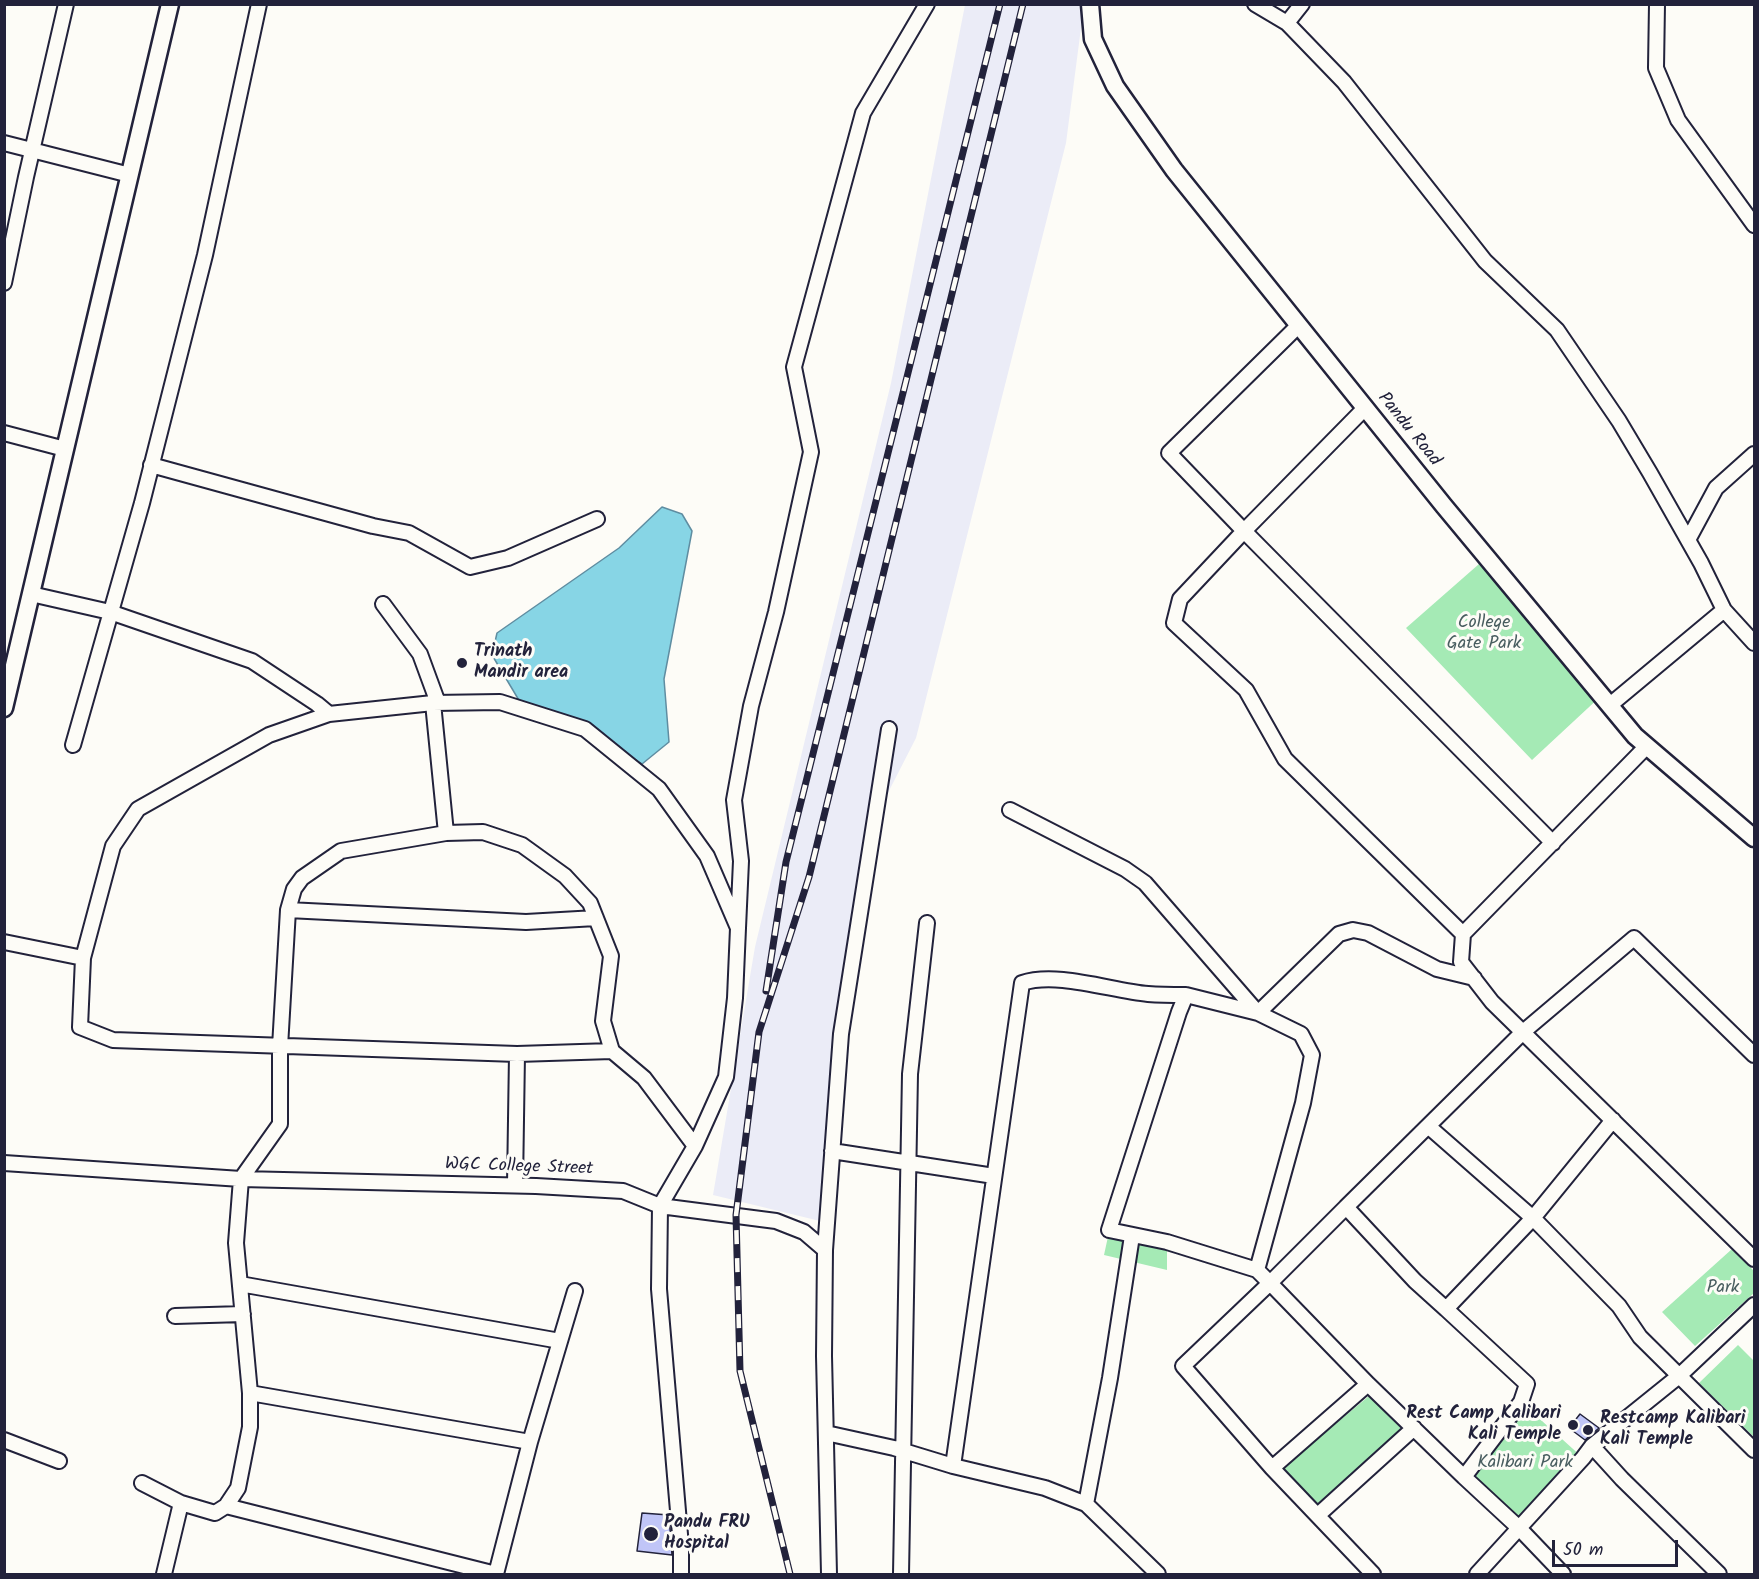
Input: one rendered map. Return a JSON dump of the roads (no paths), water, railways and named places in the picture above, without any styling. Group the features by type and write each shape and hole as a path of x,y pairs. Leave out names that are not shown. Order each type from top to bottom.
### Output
{"street":[{"path":"4,283 66,4"},
{"path":"4,708 170,4"},
{"path":"73,745 151,465 205,255 259,4"},
{"path":"681,1575 681,1546 659,1289 660,1206 695,1146 726,1077 735,998 741,861 734,800 752,706 776,612 811,452 794,367 863,113 927,4"},
{"name":"Pandu Road","path":"1090,4 1094,39 1115,86 1174,170 1444,506 1635,736 1755,838"},
{"path":"1256,4 1287,23 1344,82 1485,261 1557,330 1619,421 1688,540 1724,610 1755,643"},
{"path":"1287,23 1302,4"},
{"path":"1657,4 1656,68 1678,120 1755,225"},
{"path":"4,143 130,175"},
{"path":"1299,325 1169,453 1553,843"},
{"path":"1365,408 1180,599 1174,623 1246,690 1285,759 1463,934"},
{"path":"4,433 65,448"},
{"path":"1688,540 1716,489 1755,454"},
{"path":"151,465 373,526 409,533 470,567 508,558 597,519"},
{"path":"31,594 110,612 252,661 329,714"},
{"path":"383,604 420,654 435,703 446,833"},
{"path":"1610,705 1724,610"},
{"path":"612,1051 517,1054 113,1040 80,1028 83,958 113,846 138,810 269,735 329,714 435,703 500,702 585,729 659,789 707,856 738,928"},
{"path":"830,1575 824,1356 825,1250 841,1034 889,729"},
{"path":"1647,746 1463,934 1461,962 1492,1002 1755,1259"},
{"path":"1010,810 1125,869 1145,883 1258,1013"},
{"path":"142,1483 181,1503 215,1513 226,1506 238,1488 250,1427 250,1393 236,1243 241,1179 280,1124 280,1047 288,910 294,889 302,878 341,851 446,833 483,832 522,845 565,876 590,903 611,956 603,1021 612,1051 644,1078 695,1146"},
{"path":"288,910 526,922 596,918"},
{"path":"901,1575 910,1074 927,923"},
{"path":"1258,1013 1339,934 1353,930 1368,933 1437,969 1474,978"},
{"path":"1373,1575 1272,1468 1183,1366 1523,1032 1634,938 1755,1055"},
{"path":"4,942 83,958"},
{"path":"953,1466 1022,982 1062,980 1148,994 1186,995 1258,1013 1301,1034 1312,1055 1303,1103 1257,1270"},
{"path":"1186,995 1109,1230 1167,1242 1257,1270 1368,1384 1519,1528 1563,1575"},
{"path":"515,1185 517,1054"},
{"path":"1446,1309 1533,1218 1613,1120"},
{"path":"1428,1126 1533,1218 1619,1306 1640,1337 1755,1450"},
{"path":"832,1151 994,1176"},
{"name":"WGC College Street","path":"4,1162 241,1179 515,1185 623,1191 660,1206 776,1221 804,1232 825,1250"},
{"path":"1346,1207 1415,1281 1527,1384 1521,1402 1464,1477"},
{"path":"1086,1504 1110,1377 1132,1236"},
{"path":"240,1284 560,1341"},
{"path":"226,1506 496,1575 530,1442 575,1291"},
{"path":"1478,1575 1592,1446 1678,1376 1755,1305"},
{"path":"176,1316 243,1314"},
{"path":"1272,1468 1368,1384"},
{"path":"250,1393 530,1442"},
{"path":"1317,1515 1414,1428"},
{"path":"826,1432 1045,1488 1086,1504 1158,1575"},
{"path":"4,1440 58,1461"},
{"path":"1592,1446 1719,1575"},
{"path":"164,1575 181,1503"}],"water":[{"path":"662,507 682,514 692,531 664,679 669,742 642,764 585,729 520,702 492,655 497,633 619,548"}],"railway":[{"path":"766,991 786,862 1000,4"},
{"path":"790,1574 740,1371 736,1215 759,1032 809,877 1023,4"}],"place":[{"name":"Trinath Mandir area","path":"462,663"},
{"name":"Rest Camp Kalibari Kali Temple","path":"1573,1425"},
{"name":"Restcamp Kalibari Kali Temple","path":"1588,1430"},
{"name":"Pandu FRU Hospital","path":"651,1534"}],"park label":[{"name":"College Gate Park","path":"1484,634"},
{"name":"Park","path":"1723,1289"},
{"name":"Kalibari Park","path":"1525,1464"}]}
